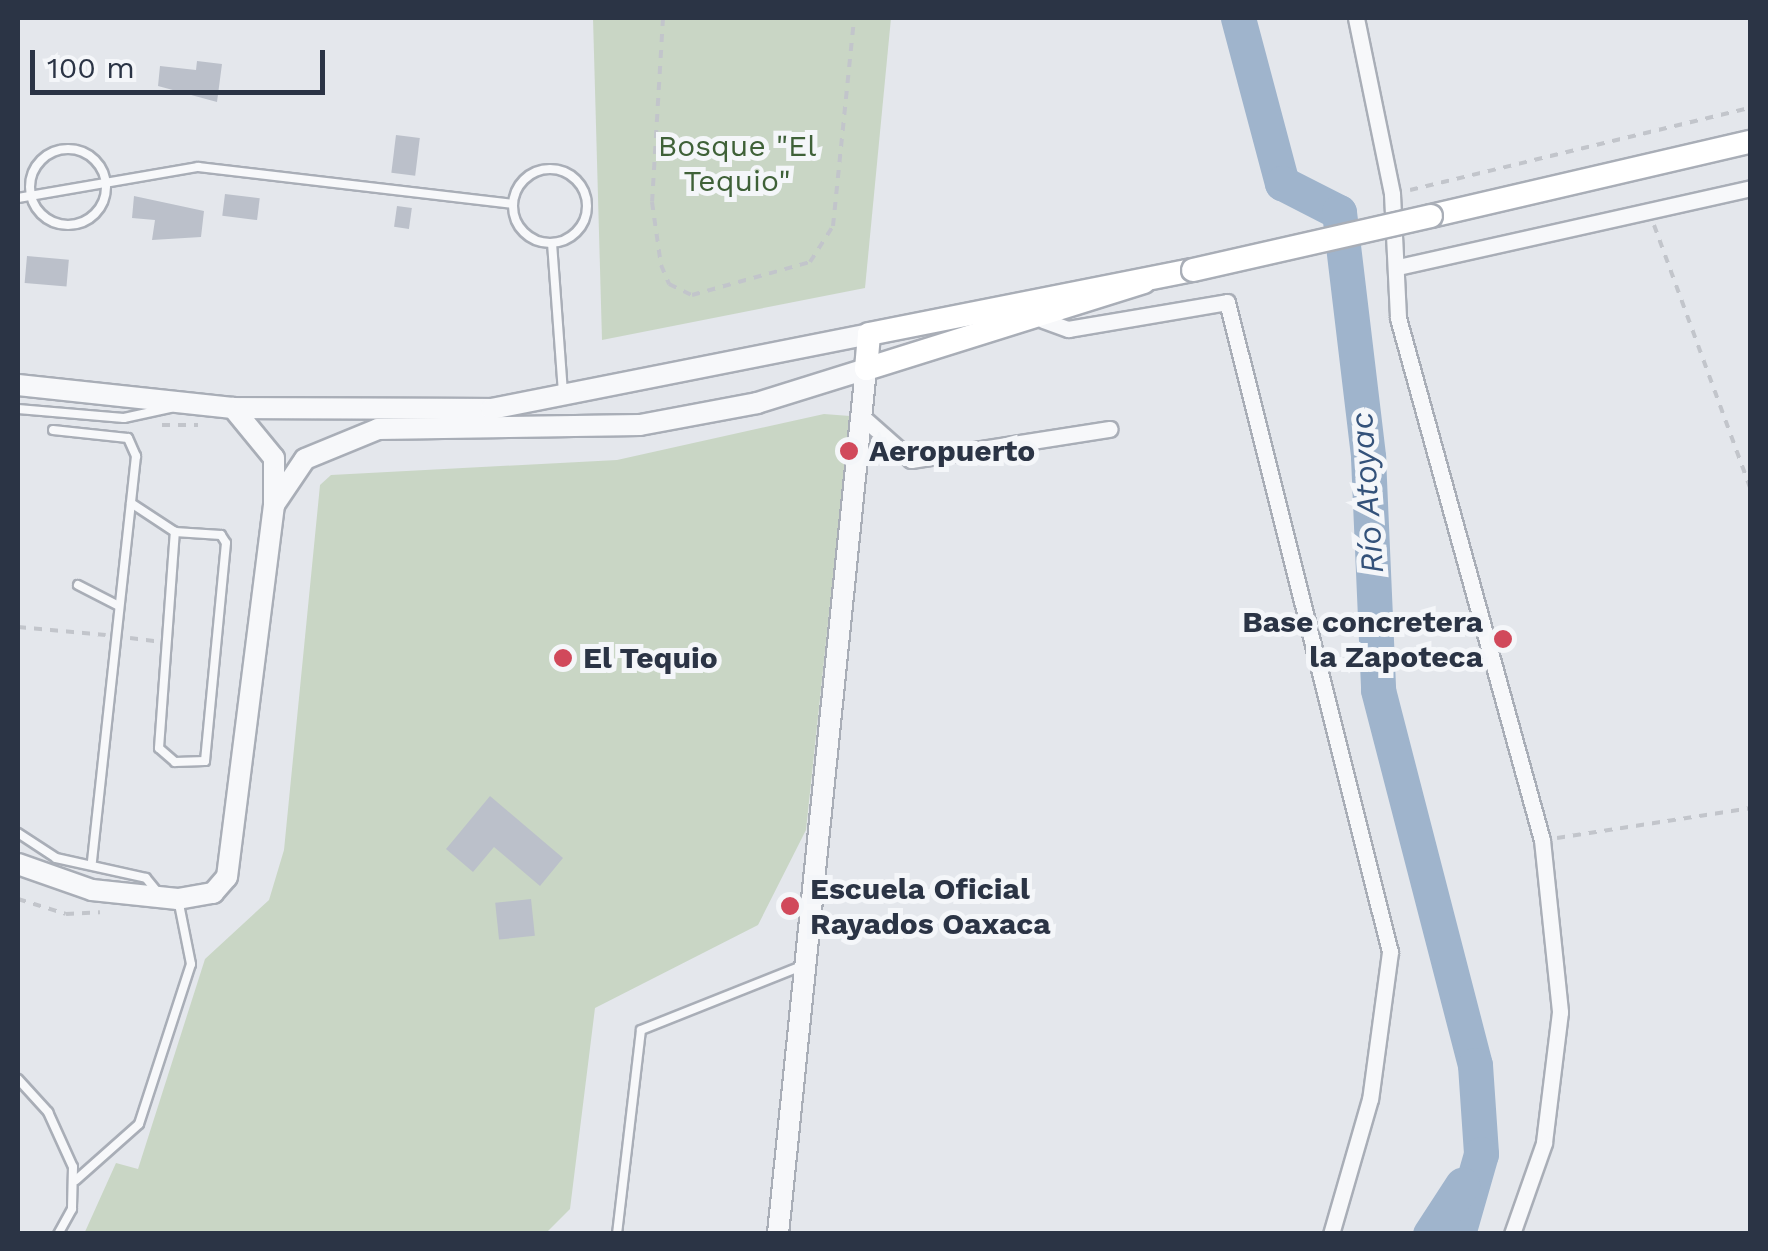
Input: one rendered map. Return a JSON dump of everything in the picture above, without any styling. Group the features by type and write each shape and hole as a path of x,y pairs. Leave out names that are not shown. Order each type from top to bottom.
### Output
{"main road":[{"path":"1144,282 1043,320 866,369 869,334 1144,282 1750,142"}],"street":[{"path":"1356,18 1392,194 1398,318 1542,840 1560,1012 1544,1143 1512,1234"},
{"path":"1398,267 1750,188"},
{"path":"1043,320 1068,329 1226,302 1390,952 1370,1099 1331,1234"},
{"path":"18,385 233,408 564,402 869,334"},
{"path":"274,505 305,459 378,429 640,424 756,403 866,369 778,1234"},
{"path":"18,864 71,886 169,899 214,893 234,858 274,505 274,458 233,408"},
{"path":"860,415 911,460 1110,429"}],"lane":[{"path":"68,148 92,156 107,182 100,208 76,224 46,219 30,196 34,168 68,148"},
{"path":"18,198 107,182 231,168 512,204"},
{"path":"512,204 533,172 559,170 580,185 583,222 552,243"},
{"path":"512,204 528,236 552,243"},
{"path":"552,243 564,402"},
{"path":"18,408 124,418 177,404"},
{"path":"53,430 133,442 131,503 92,862"},
{"path":"131,503 174,532 222,535 226,544 205,761 175,762 159,748 174,532"},
{"path":"78,585 119,606"},
{"path":"18,833 56,858 92,862 146,878 169,899 191,964 139,1124 76,1180 58,1234"},
{"path":"617,1234 640,1030 804,965"},
{"path":"18,1079 48,1112 76,1180"}],"path":[{"path":"663,18 652,202 661,265 670,284 692,295 810,262 833,226 854,18"},
{"path":"1392,194 1750,108"},
{"path":"1649,211 1750,488"},
{"path":"18,626 165,642"},
{"path":"1542,840 1750,808"}],"green space":[{"name":"Bosque \"El Tequio\"","path":"593,18 891,18 865,288 602,340"},
{"name":"El Tequio","path":"824,414 850,416 806,830 758,925 595,1008 570,1209 546,1233 84,1234 116,1163 138,1169 205,959 269,900 284,850 320,485 331,475 617,460"}],"building":[{"path":"197,61 222,64 217,102 158,86 160,66 196,70"},
{"path":"396,135 420,138 415,176 391,173"},
{"path":"225,194 260,198 257,220 222,216"},
{"path":"134,196 204,211 201,237 152,240 155,220 132,218"},
{"path":"397,206 412,208 409,229 394,227"},
{"path":"27,256 69,260 66,287 25,283"},
{"path":"490,796 563,858 540,886 494,847 473,872 446,849"},
{"path":"531,899 535,936 499,940 495,903"}],"waterway":[{"name":"Río Atoyac","path":"1238,18 1282,183 1339,212 1368,457 1378,690 1475,1065 1481,1154 1458,1234"},
{"path":"1430,1234 1462,1185"}],"place":[{"name":"Aeropuerto","path":"849,451"},
{"name":"Base concretera la Zapoteca","path":"1503,639"},
{"name":"El Tequio","path":"563,658"},
{"name":"Escuela Oficial Rayados Oaxaca","path":"790,906"}]}
